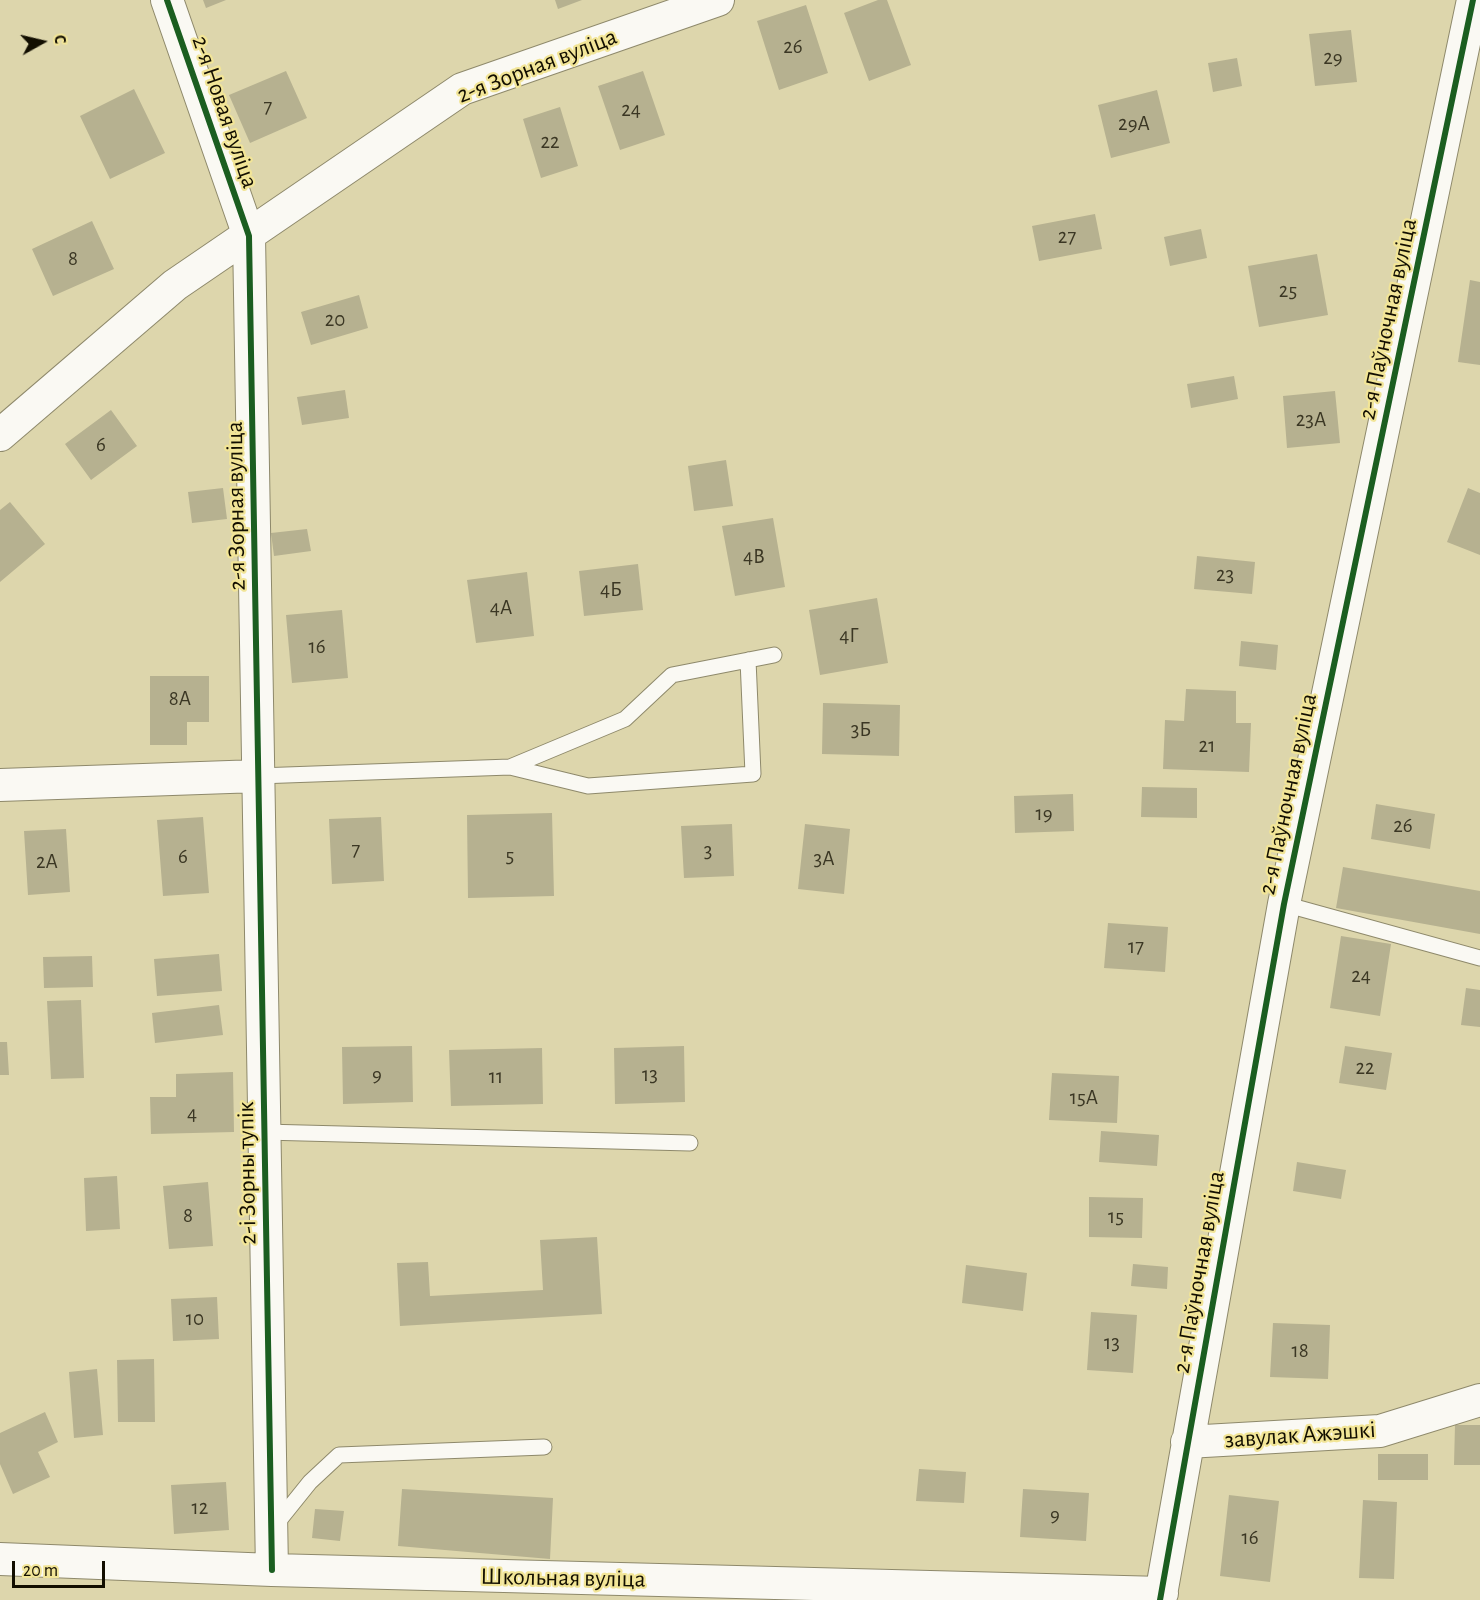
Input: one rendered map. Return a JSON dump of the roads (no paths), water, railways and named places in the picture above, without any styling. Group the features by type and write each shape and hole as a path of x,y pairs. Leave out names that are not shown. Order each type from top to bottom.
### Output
{"street":[{"name":"2-я Новая вуліца","path":"167,0 249,236"},
{"name":"2-я Зорная вуліца","path":"0,435 175,285 462,89 718,0"},
{"name":"2-я Паўночная вуліца","path":"1161,1597 1284,904 1473,0"},
{"name":"2-я Зорная вуліца","path":"249,236 258,776"},
{"path":"0,785 258,776"},
{"name":"2-і Зорны тупік","path":"258,776 272,1570"},
{"name":"завулак Ажэшкі","path":"1187,1442 1380,1431 1480,1400"},
{"name":"Школьная вуліца","path":"0,1559 272,1570 1161,1597"}],"lane":[{"path":"510,767 625,719 672,675 774,655"},
{"path":"258,776 510,767 588,786 753,774 748,660"},
{"path":"1284,904 1480,958"},
{"path":"264,1132 690,1143"},
{"path":"271,1530 310,1482 339,1455 544,1447"}]}
